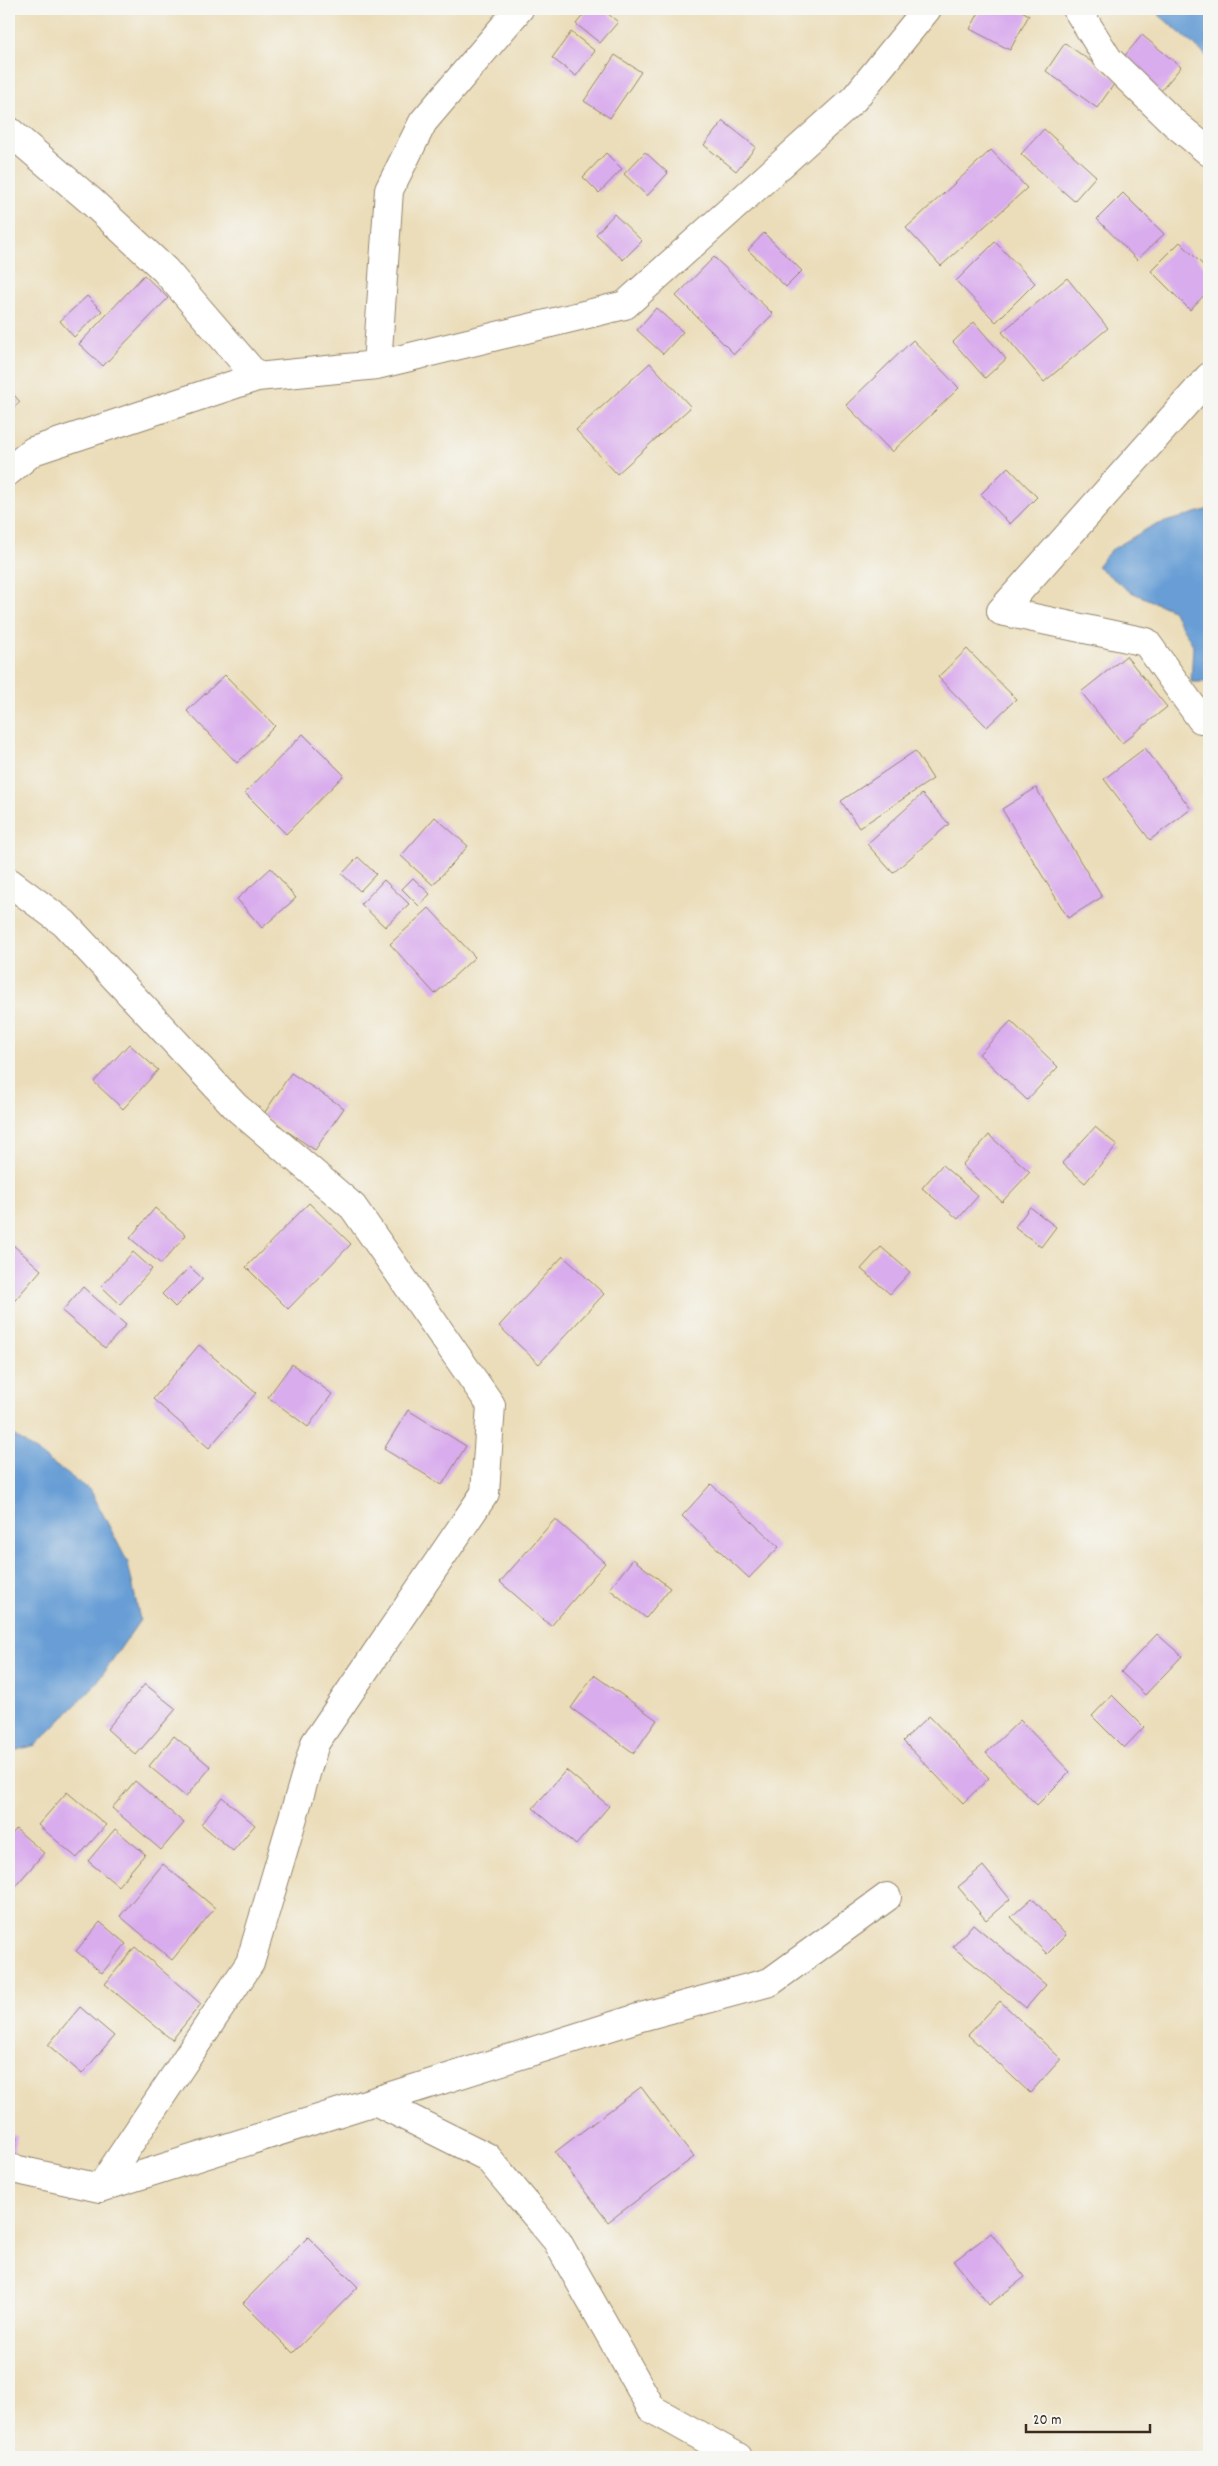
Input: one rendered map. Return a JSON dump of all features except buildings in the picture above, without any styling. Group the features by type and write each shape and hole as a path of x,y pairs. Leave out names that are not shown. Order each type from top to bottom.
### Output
{"street":[{"path":"377,365 389,190 423,122 519,9"},
{"path":"9,470 33,451 257,377 377,365 625,305 854,99 927,9"},
{"path":"1077,9 1108,58 1173,122 1209,152"},
{"path":"9,131 91,201 165,270 257,377"},
{"path":"1209,377 1001,611 1146,642 1201,719 1209,711"},
{"path":"9,882 64,923 236,1107 353,1207 491,1405 485,1493 315,1743 250,1964 100,2188"},
{"path":"9,2168 100,2188 641,2017 770,1982 887,1897"},
{"path":"375,2102 487,2157 557,2241 652,2409 738,2457"}],"water":[{"path":"1162,9 1209,9 1209,58 1158,14"},
{"path":"1209,509 1209,682 1191,682 1193,645 1172,610 1129,591 1097,566 1111,550 1152,526"},
{"path":"12,1434 91,1491 128,1563 140,1620 95,1685 36,1745 9,1752 9,1438"}]}
